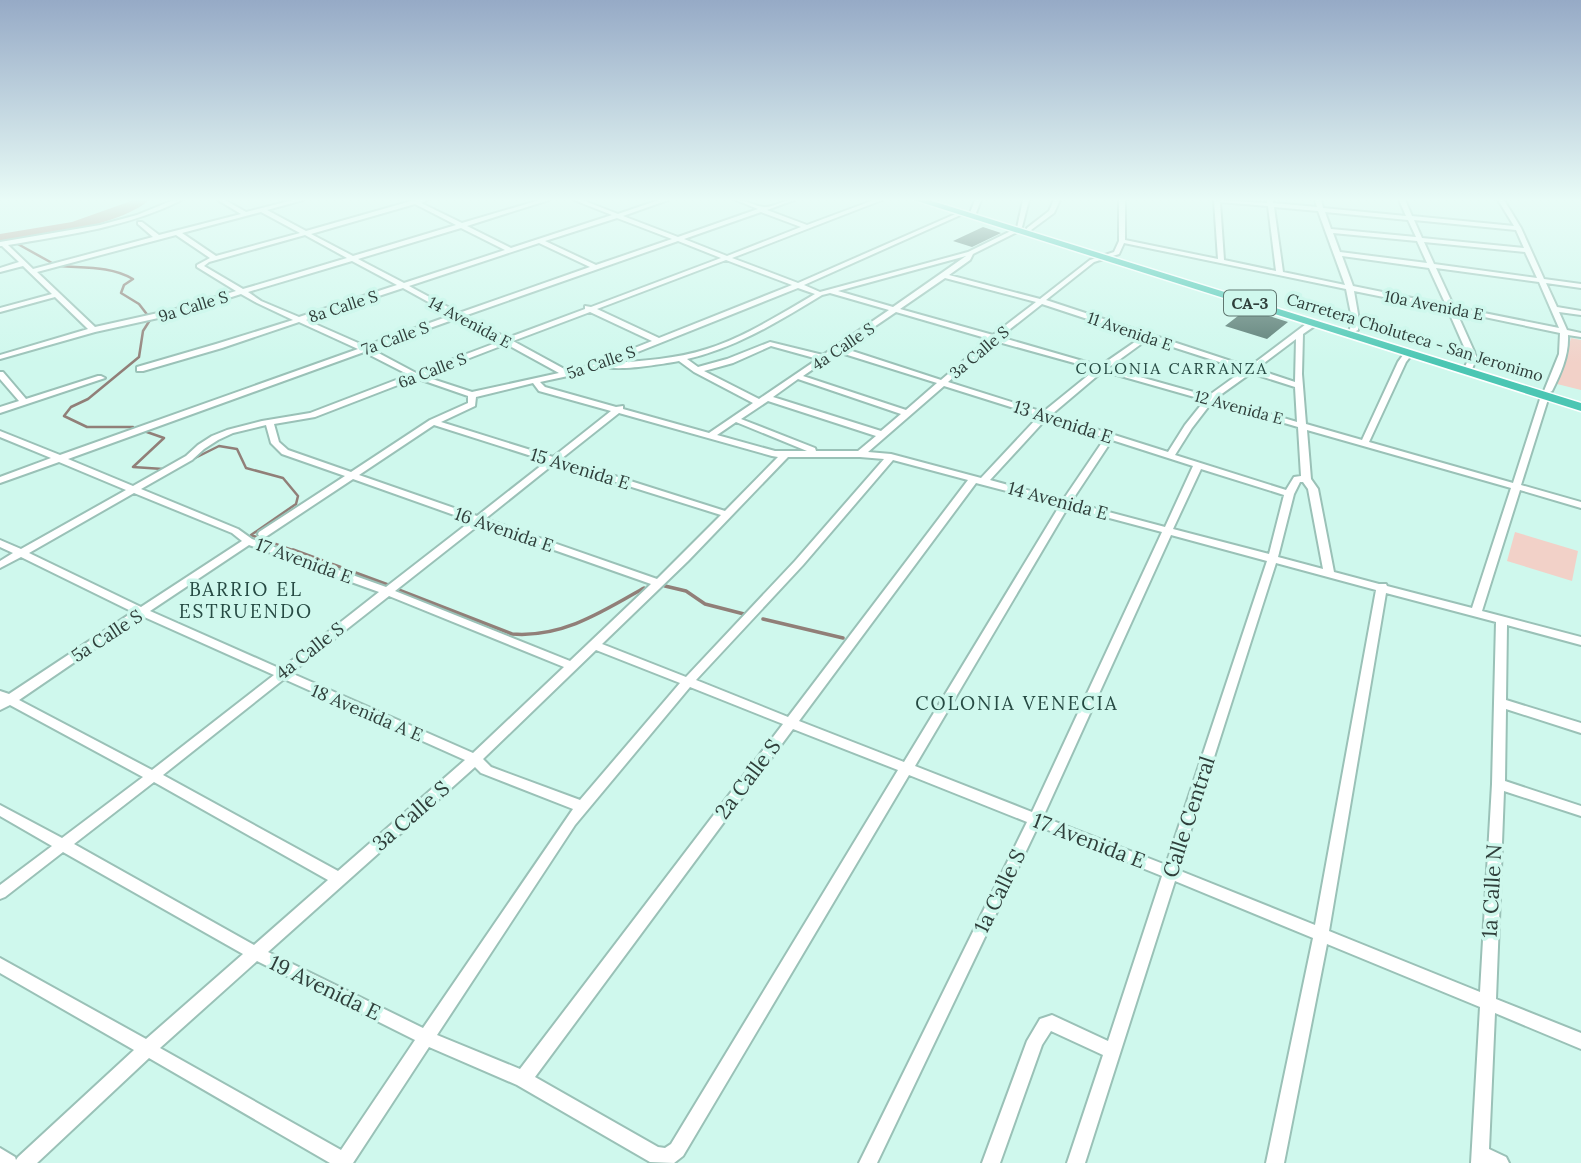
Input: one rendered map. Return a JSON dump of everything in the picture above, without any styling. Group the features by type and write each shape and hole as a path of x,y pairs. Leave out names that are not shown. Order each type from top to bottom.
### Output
{"highway":[{"name":"Carretera Choluteca - San Jeronimo","path":"1103,254 1354,330 1546,393 1581,401"},
{"name":"Carretera Choluteca - San Jeronimo","path":"1109,256 1313,323 1469,369"},
{"name":"Carretera Choluteca - San Jeronimo","path":"1546,393 1581,407"}],"street":[{"path":"13,254 93,330"},
{"path":"32,271 93,254"},
{"path":"209,254 216,259"},
{"path":"232,254 199,266 239,292 365,349 416,376 472,395"},
{"name":"14 Avenida E","path":"345,254 568,374"},
{"name":"9a Calle S","path":"0,357 93,330 168,314 365,254"},
{"name":"8a Calle S","path":"140,369 496,254"},
{"path":"568,254 595,267"},
{"name":"7a Calle S","path":"0,480 632,254"},
{"path":"713,254 816,294"},
{"name":"6a Calle S","path":"0,565 189,458 212,438 312,415 732,254"},
{"name":"5a Calle S","path":"263,534 433,422 472,404 472,395 594,367 871,254"},
{"name":"4a Calle S","path":"816,294 833,292 966,254"},
{"name":"4a Calle S","path":"712,435 897,310 968,259 970,254"},
{"name":"3a Calle S","path":"860,454 995,337 1092,261 1112,254"},
{"name":"10a Avenida E","path":"1185,254 1581,335"},
{"path":"1221,254 1221,262"},
{"path":"1277,254 1280,273"},
{"path":"1337,254 1350,288 1354,330"},
{"path":"1346,254 1581,286"},
{"path":"1426,254 1473,358 1469,369"},
{"path":"1476,612 1546,393 1560,365 1564,331 1529,254"},
{"path":"0,270 24,263"},
{"name":"11 Avenida E","path":"944,275 1041,301 1300,386"},
{"name":"12 Avenida E","path":"833,292 1581,505"},
{"path":"594,367 680,358 708,351 763,327 816,294"},
{"path":"0,310 55,295"},
{"path":"588,308 659,341"},
{"path":"1553,309 1581,313"},
{"path":"1170,456 1210,399 1313,323"},
{"path":"1300,334 1300,386 1306,479 1312,489 1329,573"},
{"name":"2a Calle S","path":"523,1079 790,723 979,480 1044,416 1102,368 1146,337"},
{"path":"697,370 719,365 770,344 825,358"},
{"name":"13 Avenida E","path":"838,349 1289,494"},
{"path":"708,351 719,365"},
{"path":"1365,442 1402,362 1409,353"},
{"path":"680,358 697,370 764,400 880,434"},
{"path":"0,374 24,402"},
{"path":"799,377 907,413"},
{"path":"0,410 101,378"},
{"name":"14 Avenida E","path":"536,382 542,389 620,408 785,455 818,453 891,457 1581,641"},
{"name":"4a Calle S","path":"0,893 153,776 620,408"},
{"path":"736,419 818,453"},
{"name":"15 Avenida E","path":"433,422 726,514"},
{"name":"16 Avenida E","path":"270,423 275,443 285,452 658,583"},
{"name":"17 Avenida E","path":"0,434 57,460 235,531 248,541 386,591 572,666"},
{"path":"666,1159 677,1150 1066,503 1110,437"},
{"name":"3a Calle S","path":"24,1163 147,1049 475,760 595,645 785,455"},
{"path":"0,965 343,1162 570,821 688,682 799,563 891,457"},
{"name":"1a Calle S","path":"868,1163 1035,819 1198,465"},
{"path":"1289,494 1297,479 1306,479"},
{"name":"Calle Central","path":"1079,1162 1112,1052 1273,558 1289,494"},
{"name":"5a Calle S","path":"3,701 248,541"},
{"name":"18 Avenida A E","path":"0,543 142,612 475,760 486,769 583,807"},
{"path":"1275,1163 1321,935 1382,586"},
{"name":"1a Calle N","path":"1480,1158 1498,785 1502,619"},
{"name":"17 Avenida E","path":"595,645 1171,873 1581,1041"},
{"path":"3,701 153,776 340,879"},
{"path":"1499,702 1581,728"},
{"path":"1498,785 1581,811"},
{"name":"19 Avenida E","path":"0,810 255,953 427,1038 523,1079 666,1159"},
{"path":"990,1163 1035,1041 1046,1024 1052,1023 1112,1052"},
{"path":"0,1157 9,1163"},
{"path":"1480,1158 1500,1163"}],"shaded area":[{"path":"1571,338 1581,340 1581,390 1557,384"},
{"path":"1515,532 1578,551 1572,581 1507,561"}],"building":[{"path":"1247,309 1288,322 1267,339 1225,326"}],"waterway":[{"path":"36,254 52,263"},
{"path":"60,266 107,270 133,279 124,285 121,293 139,304 149,317"},
{"path":"133,427 87,427 64,416 71,407 88,399 139,357 143,331 150,320"},
{"path":"144,431 164,438 133,467 163,469"},
{"path":"183,464 219,446 237,449 246,468 283,478 298,496 296,504 251,535 298,552"},
{"path":"293,550 388,585"},
{"path":"665,586 686,591 705,604 744,614"},
{"path":"396,589 512,634 530,634 548,632 581,622 644,588"},
{"path":"763,619 843,638"}],"district":[{"name":"COLONIA CARRANZA","path":"1172,368"},
{"name":"BARRIO EL ESTRUENDO","path":"246,600"},
{"name":"COLONIA VENECIA","path":"1017,703"}]}
